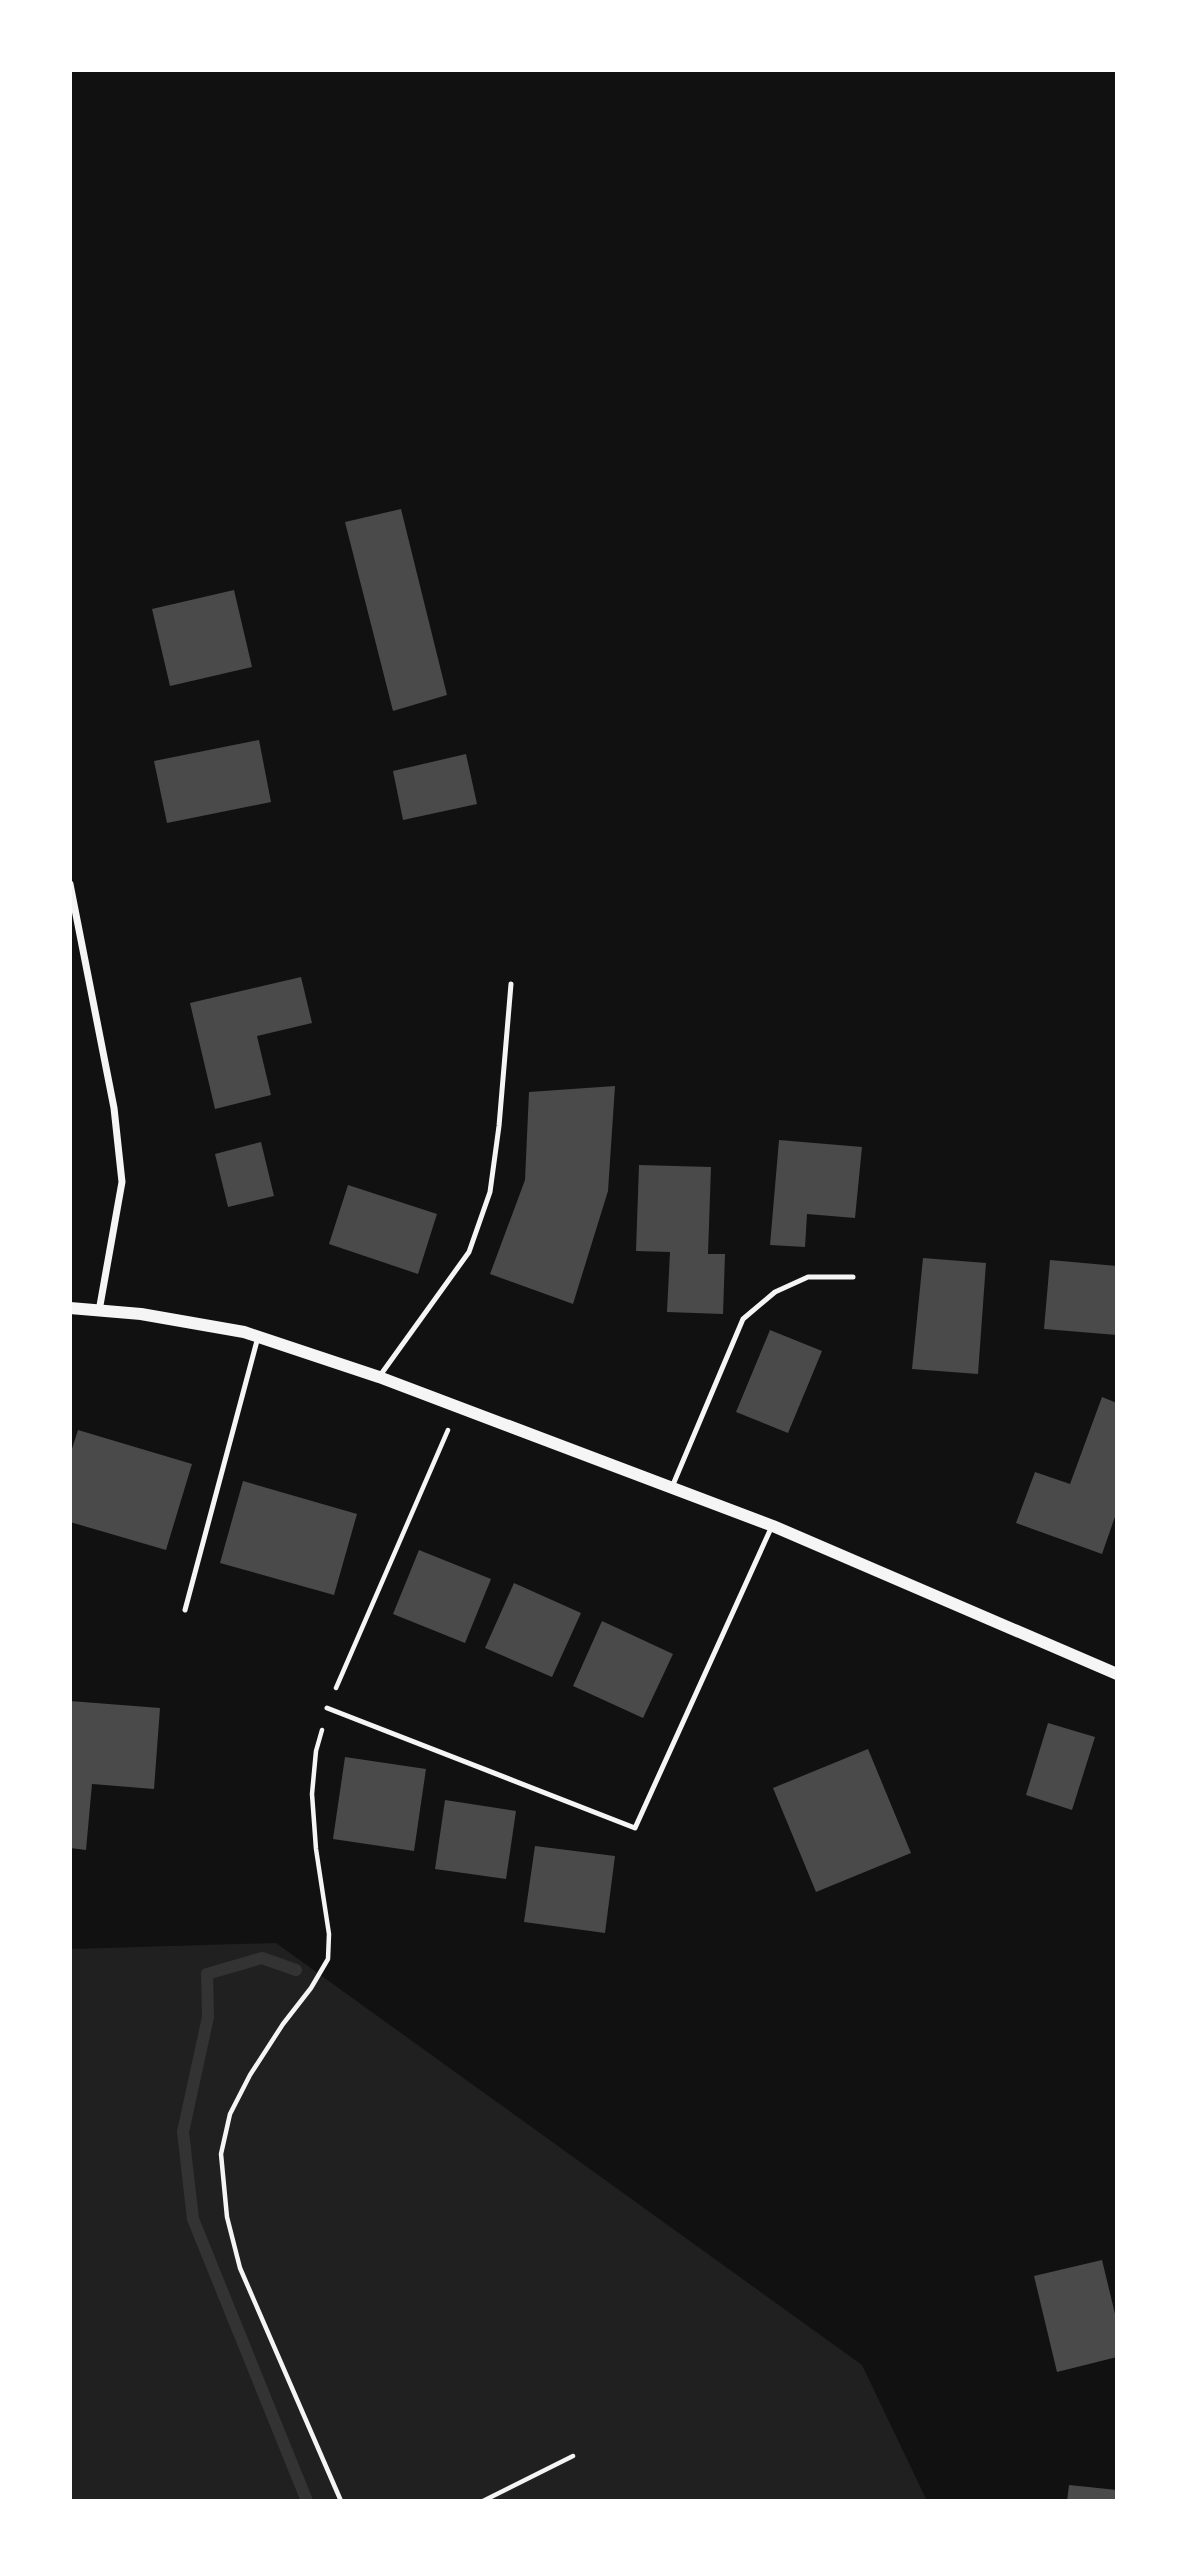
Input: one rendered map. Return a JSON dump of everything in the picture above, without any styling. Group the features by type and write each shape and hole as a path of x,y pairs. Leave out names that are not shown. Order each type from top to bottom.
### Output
{"street":[{"path":"70,884 114,1108 122,1182 99,1311"},
{"path":"70,1308 141,1314 258,1337 379,1377 772,1526 1117,1674"}],"lane":[{"path":"379,1377 469,1252 490,1192 499,1126 511,984"},
{"path":"672,1487 743,1319 775,1292 808,1277 853,1277"},
{"path":"185,1610 258,1337"},
{"path":"327,1708 635,1828 772,1526"}],"path":[{"path":"341,2501 240,2268 227,2217 222,2154 230,2114 250,2074 311,1988 328,1959 329,1934 316,1849 312,1794 316,1751 327,1708 459,1407"},
{"path":"483,2501 573,2456"}],"shaded area":[{"path":"276,1943 862,2365 927,2501 70,2501 70,1949"}],"building":[{"path":"401,509 447,695 393,711 345,522"},
{"path":"234,590 252,667 170,686 152,609"},
{"path":"259,740 271,802 167,823 154,761"},
{"path":"466,754 477,804 403,820 393,771"},
{"path":"301,977 312,1023 257,1036 271,1095 215,1109 190,1003"},
{"path":"615,1086 608,1191 573,1304 490,1274 525,1180 529,1092"},
{"path":"779,1140 862,1147 855,1218 807,1214 805,1247 770,1245"},
{"path":"261,1142 274,1196 228,1207 215,1154"},
{"path":"639,1165 711,1167 708,1254 725,1254 723,1314 667,1312 670,1252 636,1251"},
{"path":"348,1185 437,1214 418,1274 329,1244"},
{"path":"923,1258 986,1263 978,1374 912,1369"},
{"path":"1050,1260 1117,1266 1117,1335 1044,1329"},
{"path":"770,1330 822,1351 788,1433 736,1412"},
{"path":"1102,1397 1117,1403 1117,1511 1102,1554 1016,1523 1035,1472 1070,1484"},
{"path":"78,1430 192,1464 166,1550 70,1522 70,1455"},
{"path":"243,1481 357,1514 334,1595 220,1563"},
{"path":"419,1550 491,1579 465,1643 393,1614"},
{"path":"514,1583 581,1613 552,1677 485,1648"},
{"path":"602,1621 673,1654 643,1718 573,1686"},
{"path":"70,1701 160,1708 154,1789 92,1784 86,1850 70,1848"},
{"path":"1048,1723 1095,1737 1072,1810 1026,1795"},
{"path":"868,1749 911,1853 816,1892 773,1788"},
{"path":"345,1757 426,1769 414,1851 333,1839"},
{"path":"445,1800 516,1811 506,1879 435,1869"},
{"path":"535,1846 615,1856 605,1933 524,1922"},
{"path":"1102,2260 1117,2322 1117,2357 1057,2372 1034,2276"},
{"path":"1069,2485 1117,2490 1117,2501 1067,2501"}],"waterway":[{"path":"296,1970 262,1958 207,1974 208,2017 183,2132 193,2219 307,2501"}]}
